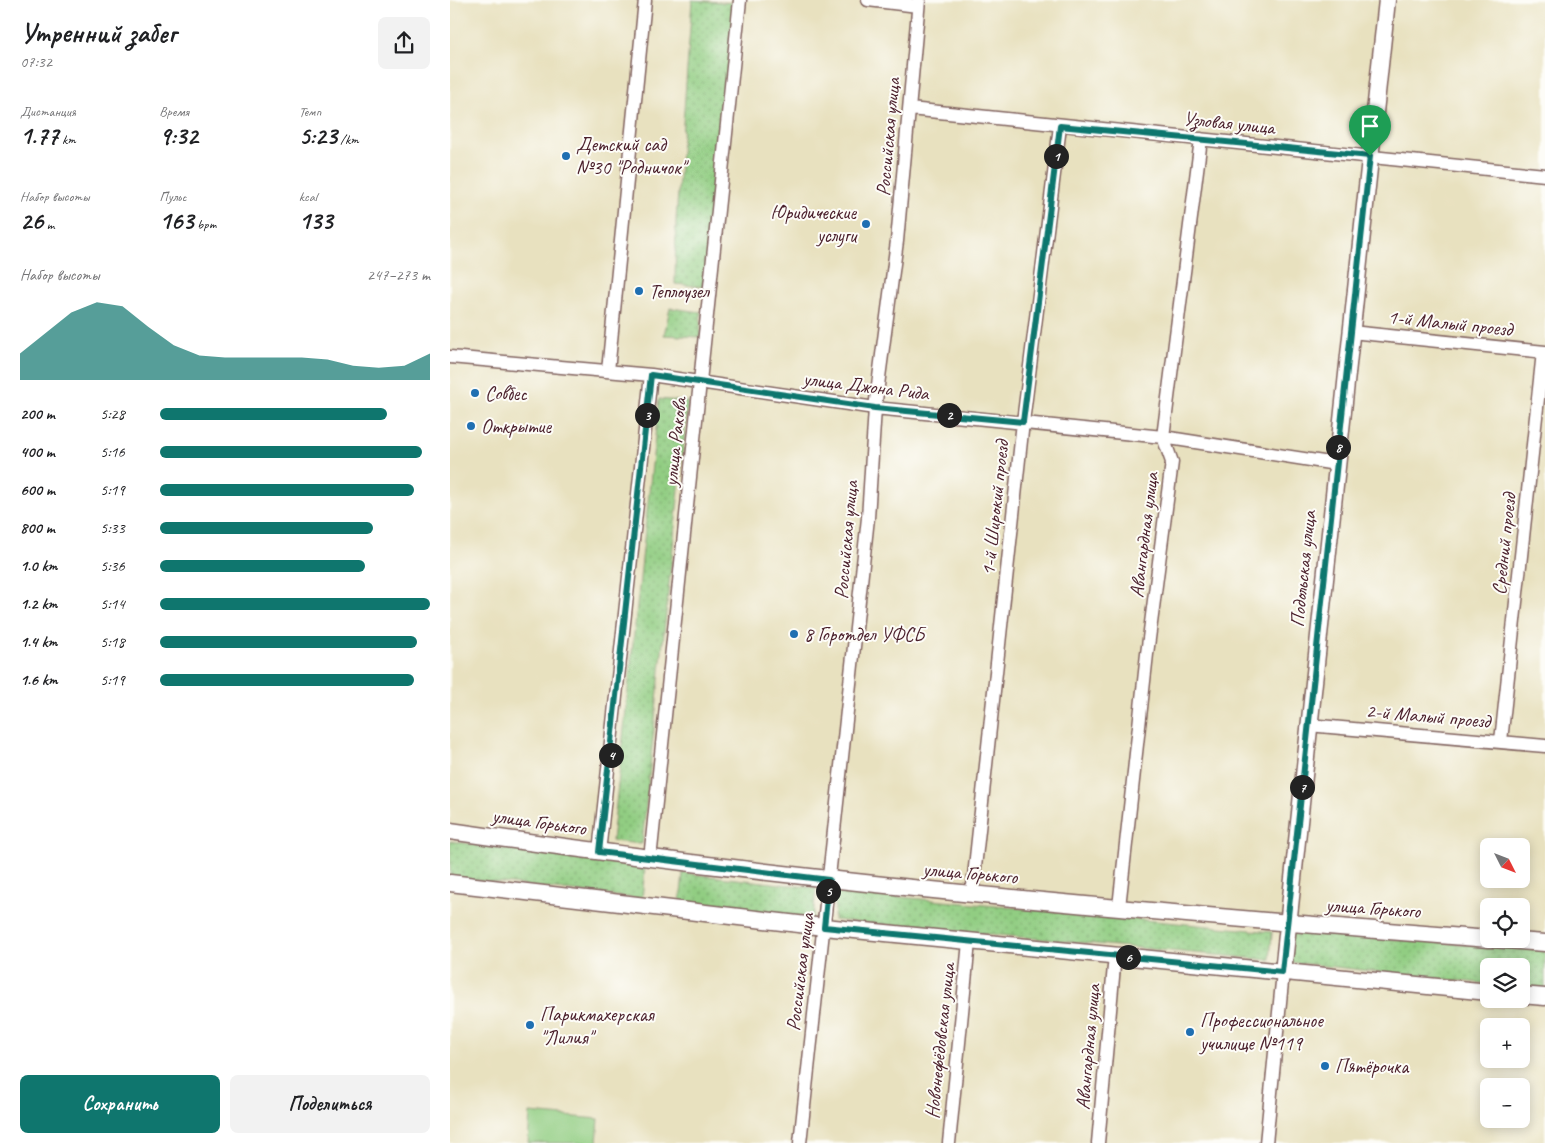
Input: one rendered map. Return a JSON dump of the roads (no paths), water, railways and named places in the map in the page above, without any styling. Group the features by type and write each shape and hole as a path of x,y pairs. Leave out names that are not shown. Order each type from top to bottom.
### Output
{"street":[{"path":"608,371 646,0"},
{"name":"улица Ракова","path":"650,859 740,0"},
{"path":"868,0 918,3"},
{"name":"Подольская улица","path":"1266,1143 1308,725 1388,0"},
{"name":"Российская улица","path":"800,1143 868,518 875,408 896,241 910,109 918,3"},
{"name":"Узловая улица","path":"910,109 1545,175"},
{"name":"1-й Широкий проезд","path":"972,895 1023,422 1060,126"},
{"name":"Авангардная улица","path":"1119,908 1147,654 1172,462 1163,437 1201,139"},
{"name":"1-й Малый проезд","path":"1351,332 1544,352"},
{"name":"Средний проезд","path":"1501,741 1544,352"},
{"name":"улица Джона Рида","path":"450,357 651,375 875,408 1163,437 1336,464"},
{"name":"улица Ракова","path":"599,852 651,375"},
{"name":"2-й Малый проезд","path":"1308,725 1545,746"},
{"name":"улица Горького","path":"450,831 650,859 972,895 1480,938"},
{"path":"450,883 824,927 1480,991"},
{"name":"Новонефёдовская улица","path":"949,1143 969,942"},
{"name":"улица Горького","path":"1530,942 1545,943"},
{"name":"Авангардная улица","path":"1098,1143 1115,955"},
{"path":"1530,996 1545,997"}],"place":[{"name":"Детский сад №30 \"Родничок\"","path":"566,156"},
{"name":"Юридические услуги","path":"866,224"},
{"name":"Теплоузел","path":"639,291"},
{"name":"Совбес","path":"475,393"},
{"name":"Открытие","path":"471,426"},
{"name":"8 Горотдел УФСБ","path":"794,634"},
{"name":"Парикмахерская \"Лилия\"","path":"530,1025"},
{"name":"Профессиональное училище №119","path":"1190,1032"},
{"name":"Пятёрочка","path":"1325,1066"}]}
